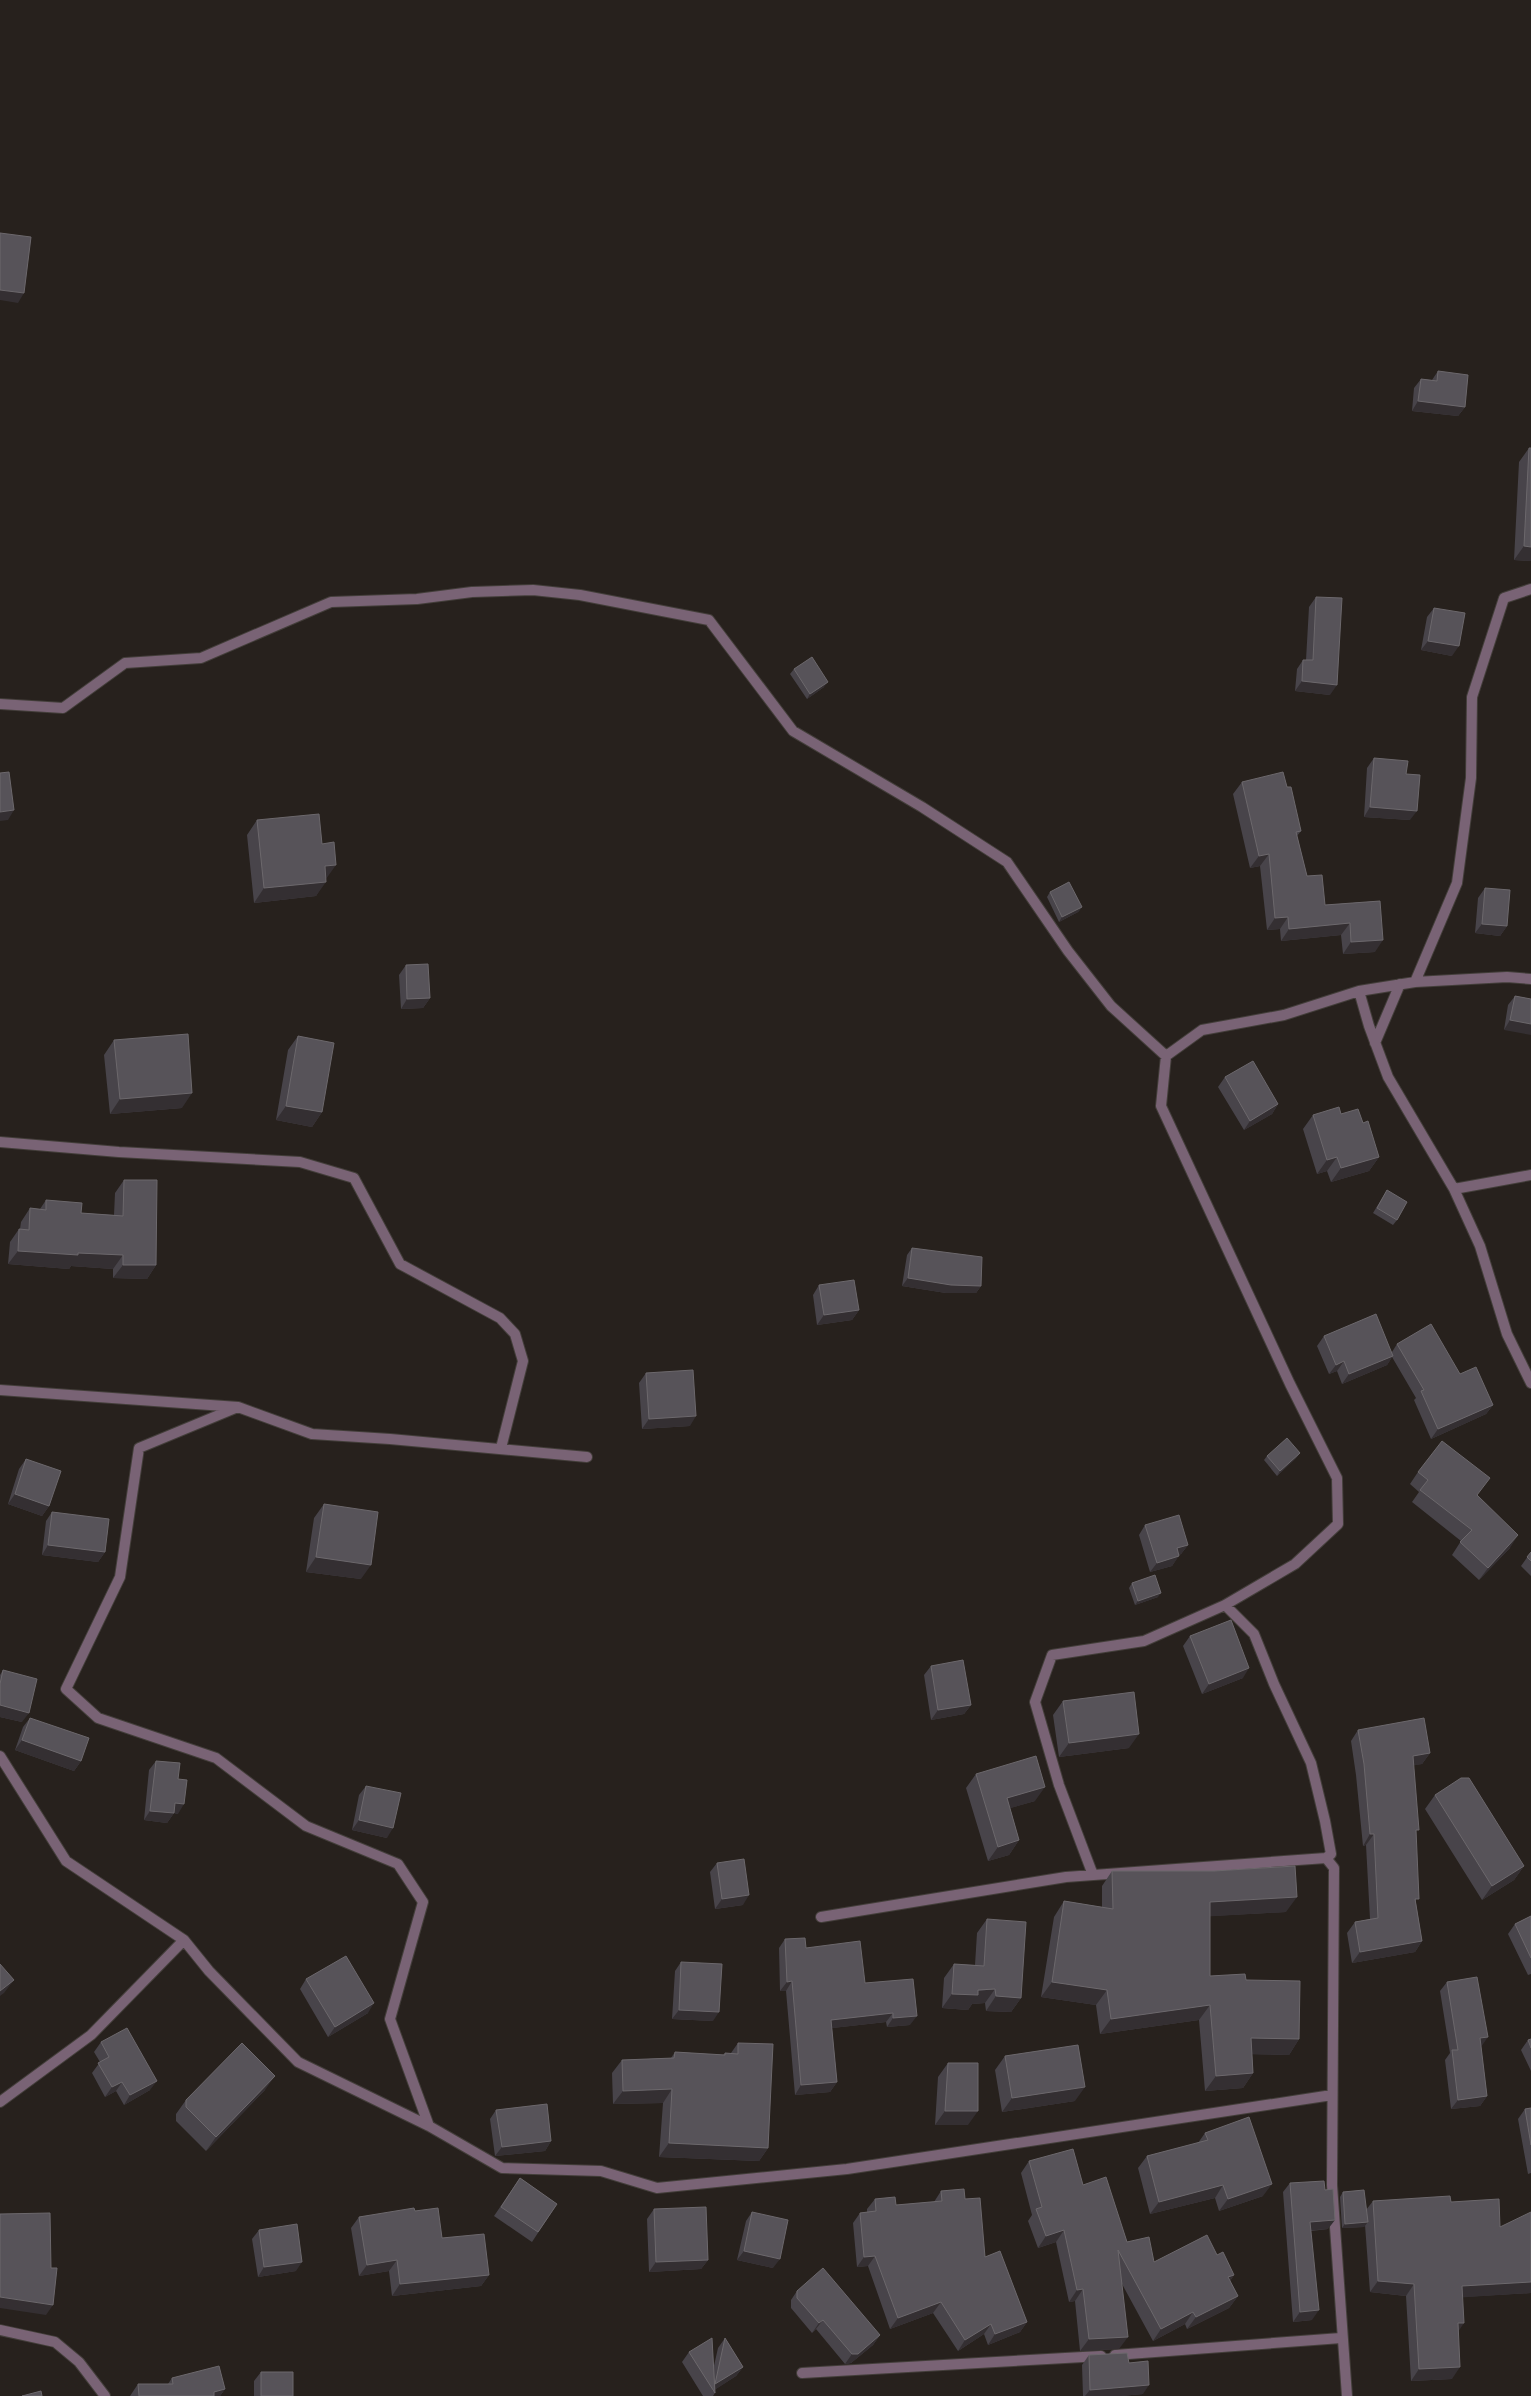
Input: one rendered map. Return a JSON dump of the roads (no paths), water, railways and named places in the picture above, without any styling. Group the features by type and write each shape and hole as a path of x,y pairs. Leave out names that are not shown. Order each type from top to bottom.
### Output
{"street":[{"path":"1416,982 1457,884 1471,778 1472,697 1504,598 1531,589"},
{"path":"0,704 64,708 125,662 201,658 331,602 417,598 472,592 533,590 580,595 709,620 793,732 922,807 1007,862 1068,951 1111,1006 1166,1056"},
{"path":"1093,1875 1059,1785 1036,1702 1052,1655 1144,1641 1225,1605 1295,1564 1338,1524 1337,1478 1290,1384 1161,1106 1166,1056 1202,1030 1284,1015 1359,991 1416,982 1507,977 1531,979"},
{"path":"1376,1043 1400,984"},
{"path":"1359,991 1388,1077 1454,1189 1480,1246 1508,1334 1531,1383"},
{"path":"0,1142 119,1152 300,1162 354,1178 400,1264 500,1318 516,1334 523,1361 501,1448"},
{"path":"1454,1189 1531,1175"},
{"path":"0,1390 238,1407 312,1434 501,1448 587,1457"},
{"path":"238,1407 139,1448 120,1577 66,1689 98,1718 216,1758 306,1826 398,1864 423,1902 390,2019 429,2126"},
{"path":"820,1917 1056,1878 1326,1858 1331,1854 1326,1821 1311,1763 1274,1684 1254,1634 1225,1605"},
{"path":"0,1756 66,1861 184,1940 209,1972 298,2062 429,2126 502,2168 601,2171 657,2188 847,2169 1332,2095"},
{"path":"1326,1858 1334,1868 1332,2185 1346,2396"},
{"path":"0,2102 91,2035 184,1940"},
{"path":"0,2330 55,2342 79,2362 105,2396"},
{"path":"802,2373 1113,2356 1341,2338"}]}
